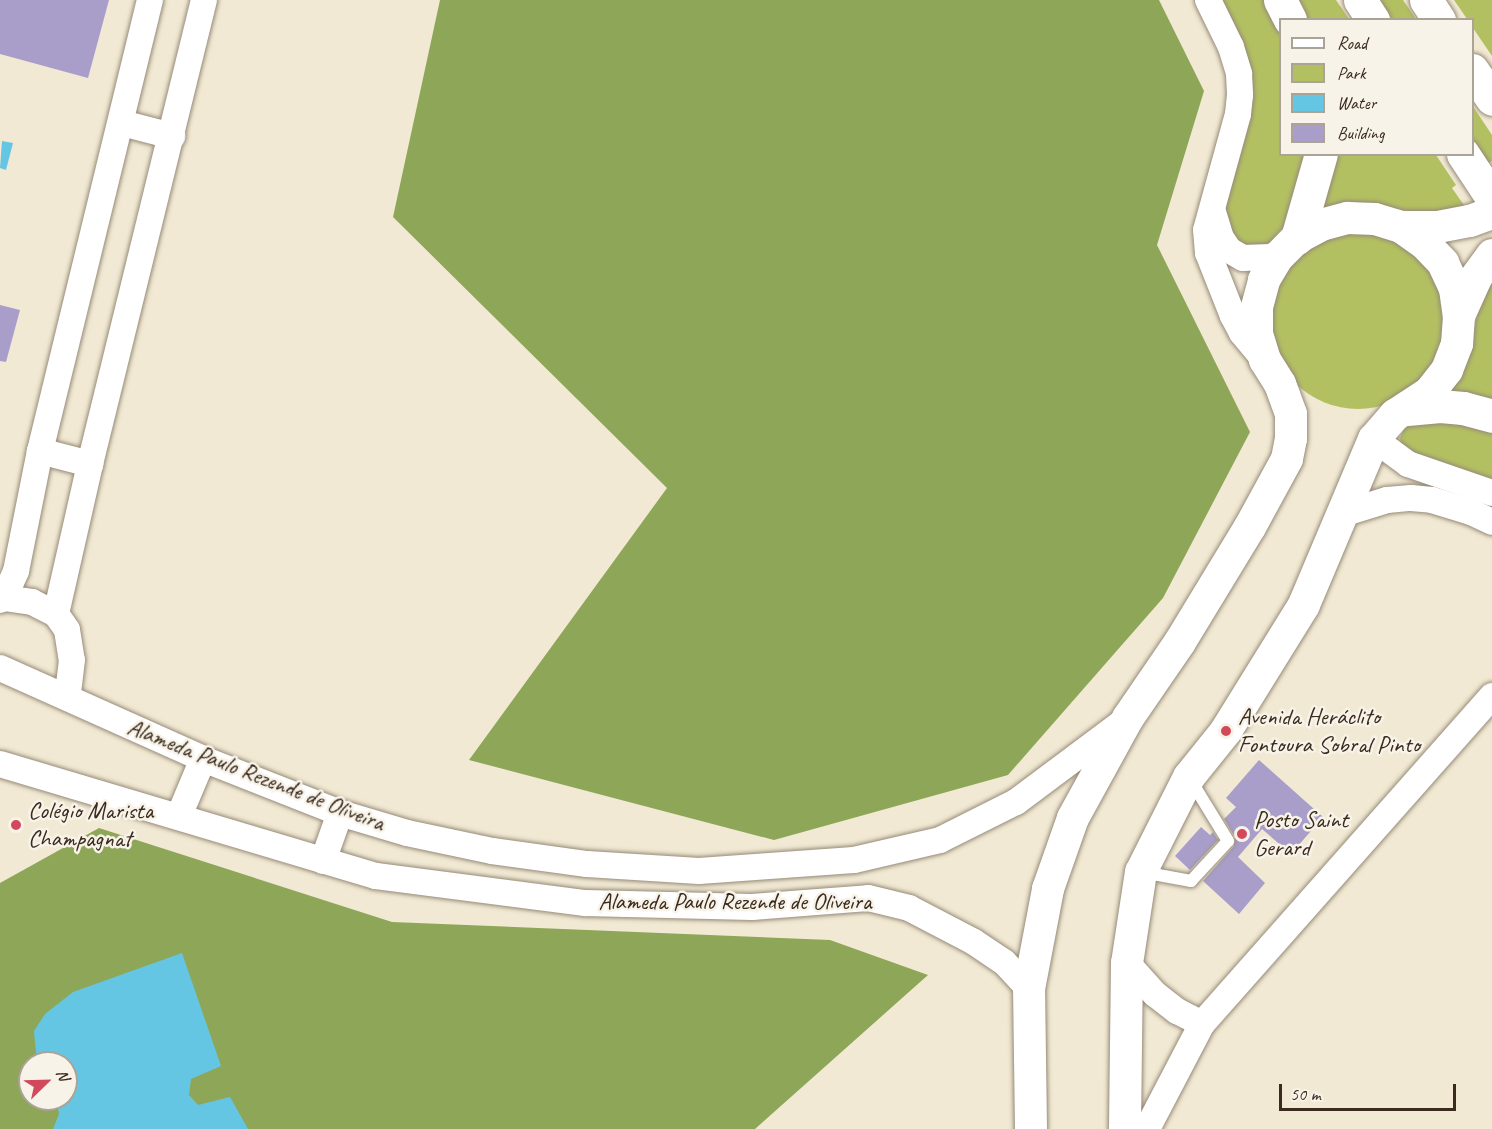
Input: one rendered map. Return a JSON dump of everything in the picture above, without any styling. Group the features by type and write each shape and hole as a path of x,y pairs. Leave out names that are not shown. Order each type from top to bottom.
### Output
{"highway":[{"path":"1280,0 1289,18"},
{"path":"1360,0 1372,18"},
{"path":"1426,0 1438,18"},
{"path":"1474,72 1492,99"},
{"path":"1288,247 1319,156"},
{"path":"1466,159 1492,198"},
{"path":"1401,412 1451,407 1492,416"}],"street":[{"path":"67,698 72,660 67,630 56,614 32,602 2,599 16,570 11,535 40,451 122,123 150,0"},
{"path":"56,614 90,464 204,0"},
{"path":"1208,0 1231,47 1239,74 1240,95 1238,114 1206,230 1208,253 1242,333 1273,372"},
{"path":"122,123 172,136"},
{"path":"1125,1129 1127,963 1141,872 1189,777 1226,731 1304,605 1345,513 1374,438 1401,412 1430,392 1447,370 1457,344 1459,316 1455,289 1443,263 1424,243 1401,227 1375,219 1348,218 1321,225 1288,247 1243,258 1229,250 1221,238 1212,209"},
{"path":"1401,227 1438,226 1470,221 1492,213"},
{"path":"1031,1129 1029,988 1048,889 1073,818 1128,718 1180,642 1250,527 1287,459 1291,439 1291,414 1257,334 1257,307 1264,280 1288,247"},
{"path":"1459,316 1477,276 1492,255"},
{"path":"1374,438 1408,464 1492,493"},
{"path":"40,451 90,464"},
{"path":"1345,513 1387,500 1411,498 1432,500 1471,512 1492,522"},
{"name":"Alameda Paulo Rezende de Oliveira","path":"0,668 203,759 340,813 439,840 492,851 587,864 699,871 854,860 940,840 1016,802 1128,718"},
{"path":"1147,1129 1202,1024 1492,696"},
{"path":"179,816 203,759"},
{"name":"Alameda Paulo Rezende de Oliveira","path":"0,764 376,876 585,903 752,907 868,898 909,908 974,942 1004,962 1029,988"},
{"path":"322,861 340,813"},
{"path":"1127,963 1162,1000 1202,1024"}],"lane":[{"path":"1141,872 1191,882 1228,841 1189,777"}],"green space":[{"path":"440,0 1159,0 1204,91 1157,245 1250,432 1163,598 1008,775 774,840 469,760 667,488 393,217"},
{"path":"1222,0 1266,0 1279,24 1279,156 1309,156 1291,218 1265,249 1252,250 1235,240 1224,212 1251,117 1251,87 1247,55"},
{"path":"1293,0 1336,0 1348,18 1303,18"},
{"path":"1379,0 1403,0 1415,18 1391,18"},
{"path":"1454,0 1492,0 1492,56 1474,29 1474,18 1466,18"},
{"path":"1474,108 1492,135 1492,161 1488,164 1474,142"},
{"path":"1334,156 1437,156 1456,185 1452,188 1468,211 1420,213 1366,204 1321,211"},
{"path":"1358,231 1392,238 1421,257 1440,286 1447,320 1440,354 1421,383 1392,402 1358,409 1324,402 1295,383 1276,354 1269,320 1276,286 1295,257 1324,238"},
{"path":"1492,272 1492,402 1445,394 1468,353 1480,303"},
{"path":"1422,419 1492,427 1492,484 1412,453 1401,446 1400,438 1404,429"},
{"path":"99,828 392,922 830,940 928,975 755,1129 0,1129 0,883"}],"water":[{"path":"2,141 13,143 6,170 0,168"},
{"path":"182,953 221,1066 191,1079 189,1095 198,1105 230,1097 248,1129 53,1129 58,1111 78,1111 78,1051 36,1051 34,1031 45,1014 73,992"}],"building":[{"path":"0,0 109,0 88,78 0,54"},
{"path":"0,305 20,310 6,362 0,361"},
{"path":"1259,760 1323,817 1291,854 1262,829 1238,857 1265,883 1239,914 1203,881 1234,846 1235,837 1224,819 1236,807 1226,798"},
{"path":"1201,827 1210,835 1213,832 1218,840 1190,870 1175,856"}],"place":[{"name":"Avenida Heráclito Fontoura Sobral Pinto","path":"1226,731"},
{"name":"Colégio Marista Champagnat","path":"16,825"},
{"name":"Posto Saint Gerard","path":"1242,834"}]}
